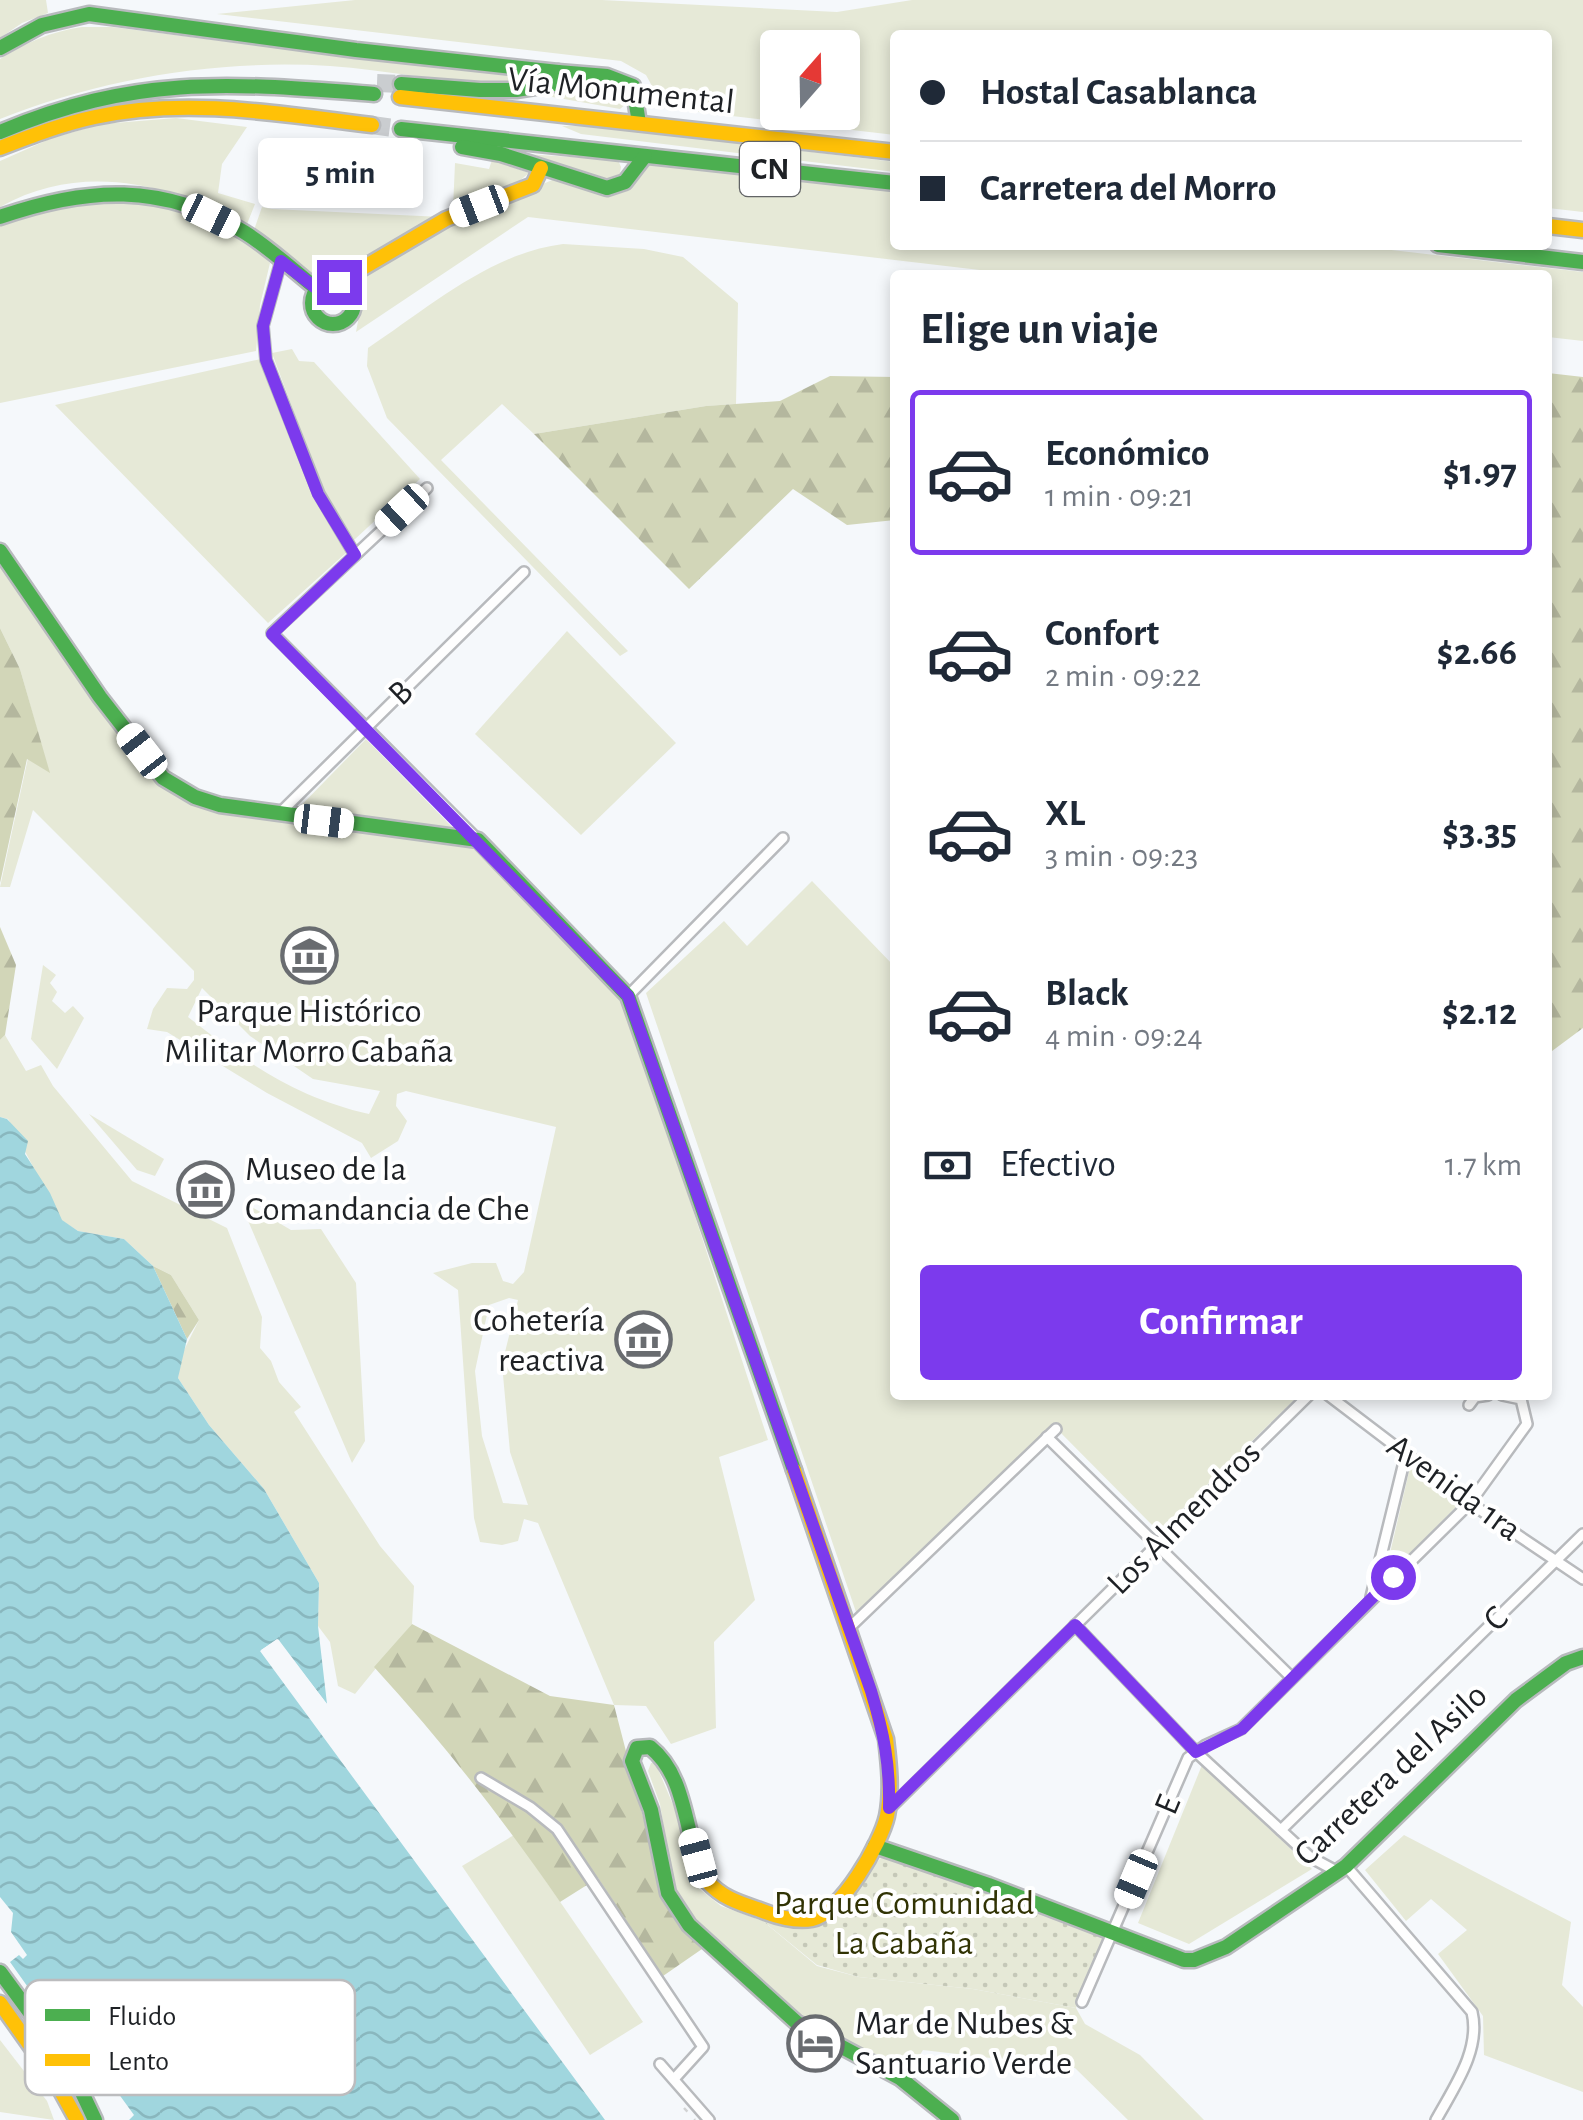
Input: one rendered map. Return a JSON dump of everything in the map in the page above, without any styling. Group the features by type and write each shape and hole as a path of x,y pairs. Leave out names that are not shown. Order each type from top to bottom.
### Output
{"main road":[{"path":"0,48 30,28 89,14 356,50 622,78 632,86 639,124"},
{"name":"Vía Monumental","path":"558,72 554,84 516,90 400,90 581,117 890,151"},
{"path":"0,132 45,114 114,95 172,86 375,88"},
{"path":"0,148 55,126 116,111 178,106 236,110 373,130"},
{"path":"581,117 562,120 557,131 561,138 608,152"},
{"name":"Vía Monumental","path":"472,148 398,134 542,144 890,182"},
{"path":"472,148 542,144"},
{"path":"472,148 607,188 618,187 645,156"},
{"path":"339,282 351,290 355,303 350,316 339,324 326,323 316,316 312,303 317,289 327,282 339,282 446,219 533,184 541,168"},
{"path":"0,217 76,194 116,191 146,195 181,203 249,234 317,289"},
{"path":"1552,226 1583,230"},
{"path":"1481,250 1583,262"},
{"path":"0,551 100,697 164,778 194,797 278,816 478,840 628,996 886,1739 890,1768 889,1851"},
{"name":"Carretera del Asilo","path":"889,1851 1184,1960 1194,1960 1226,1947 1342,1869 1516,1700 1566,1663 1583,1658"},
{"path":"888,1813 892,1840 889,1851 864,1866 831,1909 812,1919 777,1917 719,1894 704,1877 682,1799 660,1755 650,1747 637,1748 632,1761 651,1810 668,1894 689,1925 797,2023 900,2078 952,2120"},
{"path":"0,1972 25,2006"},
{"path":"0,2003 25,2041"},
{"path":"60,2095 74,2116"},
{"path":"83,2095 95,2120"}],"street":[{"path":"281,261 263,326 266,360 318,494 355,555"},
{"path":"426,488 272,634 478,840"},
{"name":"B","path":"278,816 520,576"},
{"path":"628,996 783,838"},
{"name":"Los Almendros","path":"888,1813 1304,1400"},
{"name":"Avenida 1ra","path":"1335,1400 1470,1502 1583,1579"},
{"path":"1470,1404 1473,1400"},
{"name":"E","path":"1082,2002 1188,1758 1242,1729 1470,1502 1527,1424 1521,1400"},
{"path":"850,1627 1056,1429"},
{"path":"1047,1438 1292,1678"},
{"path":"1370,1600 1406,1454"},
{"name":"C","path":"1282,1830 1583,1534"},
{"path":"1075,1625 1196,1752 1310,1857 1342,1869 1472,2012 1476,2030 1464,2067 1436,2120"},
{"path":"481,1778 530,1807 557,1830 703,2047 674,2080"},
{"path":"660,2064 709,2120"}],"green space":[{"path":"0,0 46,0 48,13 22,23 0,38"},
{"path":"355,0 602,0 837,12 912,0 1583,0 1583,212 1552,208 1552,30 890,30 890,134 852,130 860,130 860,30 760,30 760,119 664,108 646,75 621,61 217,14"},
{"path":"82,27 112,27 551,78 496,83 330,66 204,69 79,92 0,119 0,59 39,38"},
{"path":"619,83 627,87 627,103 620,109 536,94"},
{"path":"176,118 247,127 222,164 218,193 255,204 247,224 187,198 125,183 62,185 0,207 0,161 52,138 102,124"},
{"path":"562,126 596,126 890,161 890,171 581,134"},
{"path":"525,154 618,160 619,179 609,183"},
{"path":"492,160 529,173 518,182 453,209 455,163 489,169"},
{"path":"646,162 890,191 890,250 1392,250 1583,272 1583,341 1552,337 1552,270 980,270 528,217 356,332 367,273 453,222 557,178 610,192"},
{"path":"90,200 139,203 187,213 231,232 270,263 260,305 256,351 0,403 0,224 43,207"},
{"path":"262,207 442,217 335,272 311,276 254,230"},
{"path":"563,244 644,249 683,257 738,303 736,404 534,434 502,404 441,460 628,651 620,656 387,418 367,366 368,348 460,285 510,259"},
{"path":"292,349 299,361 314,362 420,479 354,540 324,493 272,353"},
{"path":"261,359 299,461 347,552 268,623 55,405"},
{"path":"1552,373 1583,377 1583,1028 1552,1051"},
{"path":"830,376 890,377 890,521 847,525 793,489 689,589 534,434 706,406 780,401"},
{"path":"0,566 159,784 193,803 285,822 366,739 626,1005 768,1440 719,1457 755,1600 714,1642 716,1728 671,1744 646,1706 614,1705 538,1523 524,1519 518,1541 502,1545 480,1542 474,1518 458,1290 433,1273 472,1263 496,1263 503,1281 513,1284 524,1272 556,1127 406,1091 397,1094 396,1106 407,1121 398,1141 371,1158 362,1143 267,1093 167,1032 147,1029 153,1009 167,988 187,989 194,980 194,971 33,810 10,887 0,887 28,758 49,772 20,669 0,628","holes":["202,988 250,1036 313,1079 380,1091 369,1114 295,1088 210,1034 188,1017","509,1298 518,1300 502,1364 510,1452 528,1505 503,1503 482,1436 475,1371 489,1305"]},
{"path":"0,628 20,669 50,773 27,759 0,883"},
{"path":"567,631 676,743 581,835 475,734"},
{"path":"812,881 890,962 890,1400 1294,1400 1159,1532 1054,1426 856,1612 646,993 724,921 747,946"},
{"path":"0,927 16,965 5,1035 0,1040"},
{"path":"43,965 56,975 50,983 57,992 52,1001 65,1013 73,1006 84,1018 57,1069 31,1039"},
{"path":"5,1035 26,1071 41,1065 53,1086 132,1181 227,1228 262,1317 260,1348 271,1361 279,1382 301,1407 294,1412 380,1546 414,1586 412,1624 355,1694 338,1686 330,1642 318,1626 319,1583 264,1489 209,1425 178,1378 181,1356 199,1320 171,1275 153,1266 124,1239 78,1231 61,1220 8,1119 0,1117 0,1040"},
{"path":"89,1114 164,1159 155,1176 137,1170"},
{"path":"250,1206 291,1230 321,1229 356,1283 365,1441 352,1463 246,1216"},
{"path":"153,1266 171,1275 199,1320 187,1339"},
{"path":"1411,1463 1459,1504 1384,1579"},
{"path":"412,1624 550,1696 614,1705 654,1859 658,1889 678,1924 702,1949 663,1976 598,1878 560,1902 471,1781 374,1667"},
{"path":"655,1762 685,1833 697,1887 721,1906 763,1921 817,1966 859,1977 973,1989 1076,2008 1085,2024 1140,2055 1204,2120 1128,2120 1075,2068 923,2050 910,2071 809,2023 772,1995 683,1907 673,1885 660,1804 648,1771"},
{"path":"1202,1765 1312,1869 1189,1944 1138,1923"},
{"path":"514,1835 643,2022 590,2055 462,1866"},
{"path":"1404,1835 1571,1922 1562,1985 1583,2007 1583,2092 1484,2055 1483,2016 1438,1954 1467,1930 1431,1899 1406,1921 1365,1870"},
{"name":"Parque Comunidad La Cabaña","path":"882,1857 896,1857 1106,1935 1076,2008 973,1989 859,1977 817,1965 763,1921 795,1925 817,1921"},
{"path":"0,2040 25,2072 25,2095 42,2095 54,2120 0,2112"}],"water":[{"path":"0,1117 7,1119 28,1141 25,1154 62,1220 78,1231 124,1239 153,1266 187,1339 178,1378 209,1425 264,1489 319,1583 318,1626 327,1704 278,1639 261,1650 606,2120 129,2120 134,2115 119,2095 355,2095 355,1980 25,1983 10,1962 19,1955 23,1959 27,1955 11,1932 13,1913 0,1897"}],"pier":[{"path":"277,1639 330,1708 323,1707 276,1646 267,1652 611,2120 605,2120 260,1651"}],"tunnel":[{"path":"377,83 401,84"},
{"path":"372,125 401,129"}],"railway":[{"path":"684,2108 695,2120"}],"traffic: fast":[{"path":"0,48 42,25 89,14 558,72"},
{"path":"401,84 516,90 554,84 558,72 607,76 633,86 639,123"},
{"path":"0,132 96,100 185,87 274,87 374,94"},
{"path":"401,129 890,182"},
{"path":"462,147 501,154 607,188 625,182 645,156"},
{"path":"0,217 94,195 154,197 184,204 244,232 317,289"},
{"path":"1481,250 1583,262"},
{"path":"333,282 348,288 354,303 348,318 333,324 318,318 312,303 318,288 333,282"},
{"path":"0,551 100,697 163,778 195,797 220,805 478,840 628,996 794,1470"},
{"path":"875,1846 1184,1960 1194,1960 1226,1947 1346,1866 1516,1700 1566,1663 1583,1657"},
{"path":"707,1881 672,1776 650,1747 637,1748 632,1761 651,1810 668,1893 689,1925 797,2023 900,2078 952,2120"},
{"path":"0,1972 25,2006"},
{"path":"83,2095 95,2120"}],"traffic: slow":[{"path":"400,97 890,151"},
{"path":"0,148 83,120 164,108 234,109 372,125"},
{"path":"339,282 446,219 533,185 541,168"},
{"path":"1552,226 1583,230"},
{"path":"707,1881 725,1896 745,1905 786,1918 812,1919 847,1891 877,1843 887,1816 890,1787 886,1739 794,1470"},
{"path":"0,2003 25,2038"},
{"path":"63,2095 77,2120"}],"place":[{"name":"Parque Histórico Militar Morro Cabaña","path":"309,955"},
{"name":"Museo de la Comandancia de Che","path":"206,1189"},
{"name":"Cohetería reactiva","path":"644,1340"},
{"name":"Mar de Nubes & Santuario Verde","path":"816,2043"}],"route":[{"path":"339,282 327,282 317,289 281,261 267,304 262,344 318,494 355,555 272,634 628,996 871,1691 886,1739 889,1808 1075,1625 1196,1752 1242,1729 1393,1577"}]}
